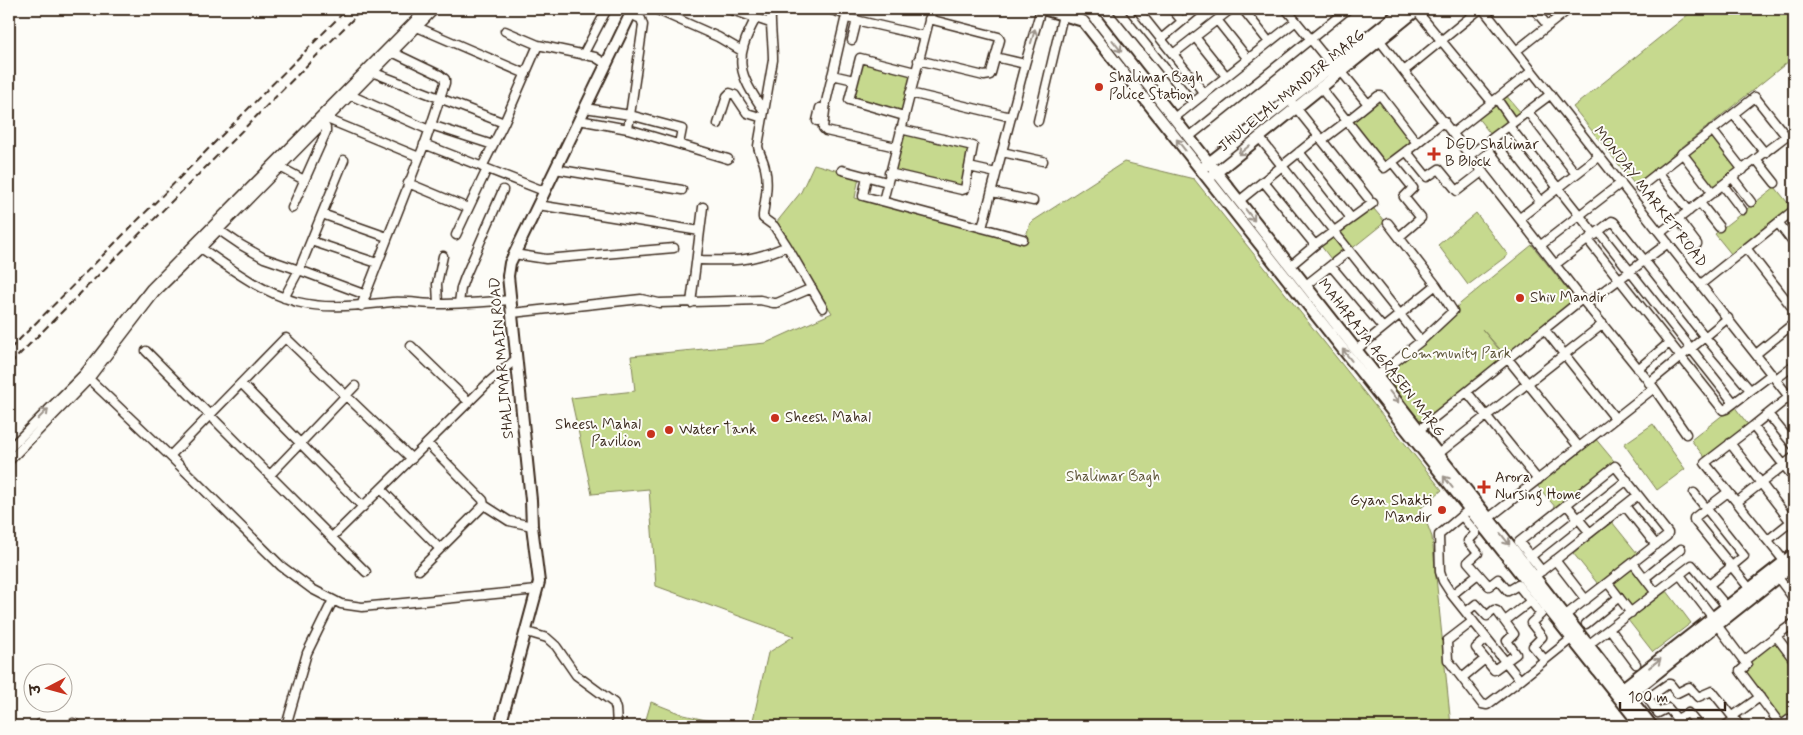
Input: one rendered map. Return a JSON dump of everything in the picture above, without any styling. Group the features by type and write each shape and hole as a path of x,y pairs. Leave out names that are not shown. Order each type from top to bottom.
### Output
{"street":[{"path":"9,449 86,376 151,288 426,9"},
{"path":"9,461 86,376 155,293 435,9"},
{"path":"584,55 607,9"},
{"path":"655,9 718,37 742,51"},
{"path":"729,9 770,23"},
{"path":"771,9 770,23 773,60 758,146 759,154 765,165 767,178 762,216 774,226 823,308"},
{"path":"817,121 844,11 830,9"},
{"path":"883,201 932,9"},
{"path":"982,228 1025,64 1042,9 1074,18 1081,9"},
{"name":"MAHARAJA AGRASEN MARG","path":"1085,9 1092,14 1189,137 1205,166"},
{"path":"1117,9 1193,103"},
{"path":"1137,9 1204,93"},
{"path":"1172,9 1182,21"},
{"path":"1161,39 1197,9"},
{"path":"1173,54 1231,9"},
{"path":"1242,9 1269,42"},
{"path":"1286,9 1368,104"},
{"name":"JHULELAL MANDIR MARG","path":"1205,166 1293,104 1337,70 1404,9"},
{"path":"1404,71 1482,9"},
{"name":"MONDAY MARKET ROAD","path":"1482,9 1792,400"},
{"path":"1534,9 1548,26"},
{"path":"1552,9 1559,17"},
{"path":"1516,51 1569,9"},
{"path":"1189,137 1311,39 1342,10"},
{"path":"1417,10 1494,100 1558,188 1632,272 1734,403"},
{"name":"JHULELAL MANDIR MARG","path":"1376,36 1417,10"},
{"path":"628,129 643,25 641,19 632,11"},
{"name":"SHALIMAR MAIN ROAD","path":"500,726 539,582 510,300 508,276 510,263 632,11"},
{"path":"1038,122 1063,15"},
{"path":"756,18 746,37 741,63 743,76 764,114"},
{"name":"MAHARAJA AGRASEN MARG","path":"1074,18 1083,21 1130,81 1205,166 1291,272 1306,285 1356,350 1373,379 1438,454 1469,509 1489,518 1538,574 1562,619"},
{"path":"896,147 826,131 823,128 832,75 845,19 857,20 924,36"},
{"path":"918,60 987,76 991,73 996,57 999,37 929,19"},
{"path":"852,40 857,20"},
{"path":"1217,20 1248,59"},
{"path":"1174,118 1296,21"},
{"path":"417,28 526,74"},
{"path":"505,31 538,45 594,57 606,64"},
{"path":"1376,36 1638,368 1686,434"},
{"path":"1195,37 1226,76"},
{"path":"456,235 493,145 538,45"},
{"path":"362,306 424,144 445,83 443,76 392,52"},
{"path":"996,57 1025,64"},
{"path":"904,116 849,101 854,80 860,58 915,72"},
{"name":"JHULELAL MANDIR MARG","path":"1212,175 1259,138 1293,104 1320,88 1337,70"},
{"path":"1453,133 1532,71"},
{"path":"372,72 504,123"},
{"path":"1130,81 1139,74"},
{"path":"832,75 854,80"},
{"path":"1320,88 1382,168 1444,121"},
{"path":"718,124 726,96 730,93 735,95 747,113 764,114"},
{"path":"910,93 1011,117"},
{"path":"1470,155 1550,94"},
{"path":"350,95 430,127 493,145"},
{"path":"1239,201 1300,152 1346,121 1378,96 1381,96 1417,143"},
{"path":"1640,187 1755,97 1786,136 1660,233"},
{"path":"1291,272 1315,245 1352,218 1370,200 1293,104"},
{"path":"585,108 630,115 682,129 678,144"},
{"path":"1528,112 1576,174"},
{"path":"1733,114 1765,153"},
{"path":"579,120 628,129 728,159"},
{"path":"325,121 418,157"},
{"path":"292,208 326,132 325,121"},
{"path":"889,173 965,189 973,146 900,129"},
{"path":"1712,130 1742,170"},
{"path":"1259,138 1421,341"},
{"path":"1492,139 1541,202"},
{"path":"424,144 544,191"},
{"path":"1406,151 1427,177 1439,169 1457,191 1483,172"},
{"path":"1002,152 1043,161"},
{"path":"1300,152 1352,218"},
{"path":"1682,153 1713,193"},
{"path":"1520,218 1599,156"},
{"path":"284,298 300,270 344,160"},
{"path":"1756,160 1775,183"},
{"path":"1392,162 1414,188 1404,197 1421,218 1399,237"},
{"path":"280,167 304,180"},
{"path":"969,167 996,174"},
{"path":"555,169 682,190"},
{"path":"842,170 887,182"},
{"path":"1658,172 1689,211"},
{"name":"MAHARAJA AGRASEN MARG","path":"1212,175 1239,201 1469,509 1562,619 1622,694"},
{"path":"866,176 862,196 1023,239"},
{"path":"1732,177 1751,202"},
{"path":"1263,181 1315,245"},
{"path":"408,183 468,208"},
{"path":"1541,245 1621,183"},
{"path":"1723,185 1742,210"},
{"path":"459,303 465,277 503,190"},
{"path":"992,192 1033,201"},
{"path":"1700,203 1719,227"},
{"path":"538,205 700,232"},
{"path":"691,302 703,207"},
{"path":"1701,284 1794,210"},
{"path":"322,214 387,237"},
{"path":"1678,219 1698,244"},
{"path":"1556,264 1613,221 1705,337 1750,390"},
{"path":"1373,379 1421,341 1453,312 1436,285 1388,223"},
{"path":"1778,223 1794,244"},
{"path":"219,230 258,255 366,295"},
{"path":"1588,240 1722,410 1726,409 1750,390 1794,365"},
{"path":"311,241 377,263"},
{"path":"1419,430 1545,330 1584,301 1632,272 1668,243"},
{"path":"696,260 737,261 766,255 787,246"},
{"path":"201,248 251,282 284,298 309,305 324,307 362,306 393,302 438,304 510,300"},
{"path":"514,254 546,259 674,248"},
{"path":"1746,248 1794,310"},
{"path":"1306,285 1349,251"},
{"path":"438,304 437,284 443,256"},
{"path":"1331,266 1383,328"},
{"path":"1356,350 1436,285"},
{"path":"512,313 641,299 659,303 760,300 778,303 812,288"},
{"path":"1489,518 1615,418 1691,348 1728,318"},
{"path":"1756,354 1794,323"},
{"path":"1438,454 1603,324"},
{"path":"1545,330 1615,418"},
{"path":"170,456 286,338 412,459"},
{"path":"1638,368 1669,342"},
{"path":"411,346 468,402"},
{"path":"146,351 366,572"},
{"path":"332,537 468,402 516,359"},
{"path":"1508,359 1579,447"},
{"path":"86,376 281,566 312,590 341,604 362,608 537,590"},
{"path":"241,383 363,506"},
{"path":"270,475 355,386"},
{"path":"1467,392 1538,480"},
{"path":"1790,562 1768,540 1706,464 1768,414 1792,400"},
{"path":"1768,414 1794,446"},
{"path":"1753,426 1794,478"},
{"path":"427,443 483,500 484,505 509,521 532,526"},
{"path":"1730,443 1792,520 1768,540"},
{"path":"1737,502 1794,457"},
{"path":"1562,619 1656,545 1668,533 1638,495 1626,480 1615,466 1519,542 1530,557 1538,574 1638,495"},
{"path":"1530,557 1626,480"},
{"path":"381,489 440,549"},
{"path":"1728,492 1694,520 1750,589"},
{"path":"1694,493 1744,555 1744,558 1709,585"},
{"path":"1566,504 1590,533"},
{"path":"419,570 484,505"},
{"path":"1625,506 1656,545"},
{"path":"1520,680 1452,595 1441,577 1438,538 1440,533 1469,509 1476,533 1468,541 1478,553 1468,562 1488,586 1498,579 1509,591 1517,585 1531,601 1541,614 1531,623 1542,636 1533,646 1545,660"},
{"path":"1645,578 1681,549"},
{"path":"1622,694 1790,562 1794,554"},
{"path":"1555,560 1586,600"},
{"path":"1633,563 1656,593"},
{"path":"1588,645 1693,565 1727,607"},
{"path":"1452,595 1478,574"},
{"path":"1715,621 1727,607 1750,589 1775,574"},
{"path":"1775,574 1794,599"},
{"path":"1680,575 1744,661 1747,666 1740,671 1741,673 1780,724 1790,719 1794,725"},
{"path":"1608,583 1631,612"},
{"path":"1586,624 1619,597"},
{"path":"286,726 307,653 333,600"},
{"path":"1505,621 1531,601"},
{"path":"1466,612 1476,604 1486,616 1496,610 1514,634 1508,641 1516,653 1495,670 1476,647 1487,638"},
{"path":"1473,621 1447,642 1448,660 1482,704 1485,705 1575,636"},
{"path":"1744,661 1794,623"},
{"path":"1610,628 1636,664"},
{"path":"527,632 548,638 556,646 576,675 614,703 617,726"},
{"name":"MAHARAJA AGRASEN MARG","path":"1575,636 1588,645 1622,694 1638,722 1652,726"},
{"path":"1776,636 1794,660"},
{"path":"1462,678 1485,659"},
{"path":"1698,726 1688,713 1677,719 1668,708 1658,714 1648,698 1669,684 1677,692 1689,687 1698,697 1712,691 1740,726"},
{"path":"1725,726 1760,697"}],"green space":[{"path":"1695,9 1794,9 1794,57 1635,185 1573,107"},
{"path":"861,61 911,74 902,113 851,100"},
{"path":"1505,94 1521,113 1492,136 1477,117"},
{"path":"1379,98 1413,142 1384,165 1350,121"},
{"path":"902,131 972,148 962,188 892,171"},
{"path":"1712,133 1739,170 1714,189 1686,153"},
{"name":"Shalimar Bagh","path":"1124,162 1194,179 1442,490 1421,508 1432,537 1451,726 747,726 753,720 768,653 794,636 656,586 649,489 592,494 571,398 635,391 631,356 766,343 832,313 776,223 801,192 814,164 859,177 855,198 1024,242 1030,223"},
{"path":"1775,187 1792,208 1732,255 1715,234"},
{"path":"1368,202 1385,222 1334,263 1318,242"},
{"path":"1476,213 1508,255 1468,285 1438,245"},
{"name":"Community Park","path":"1532,245 1575,299 1507,357 1482,329 1507,359 1421,427 1381,375 1461,303"},
{"path":"1734,406 1749,426 1706,459 1691,440"},
{"path":"1653,424 1685,469 1657,490 1624,444"},
{"path":"1594,437 1614,461 1556,508 1536,484"},
{"path":"1612,522 1637,553 1598,584 1573,553"},
{"path":"1632,567 1651,592 1632,608 1613,583"},
{"path":"1667,591 1691,623 1653,652 1628,620"},
{"path":"1775,639 1794,664 1794,721 1789,715 1781,721 1743,671 1747,661"},
{"path":"651,702 684,715 731,726 644,726"}],"railway":[{"path":"9,350 347,9"},
{"path":"9,365 363,9"}],"place":[{"name":"Shalimar Bagh Police Station","path":"1099,87"},
{"name":"DGD Shalimar B Block","path":"1434,154"},
{"name":"Shiv Mandir","path":"1520,298"},
{"name":"Sheesh Mahal","path":"775,418"},
{"name":"Water Tank","path":"669,430"},
{"name":"Sheesh Mahal Pavilion","path":"651,434"},
{"name":"Arora Nursing Home","path":"1484,487"},
{"name":"Gyan Shakti Mandir","path":"1442,510"}]}
